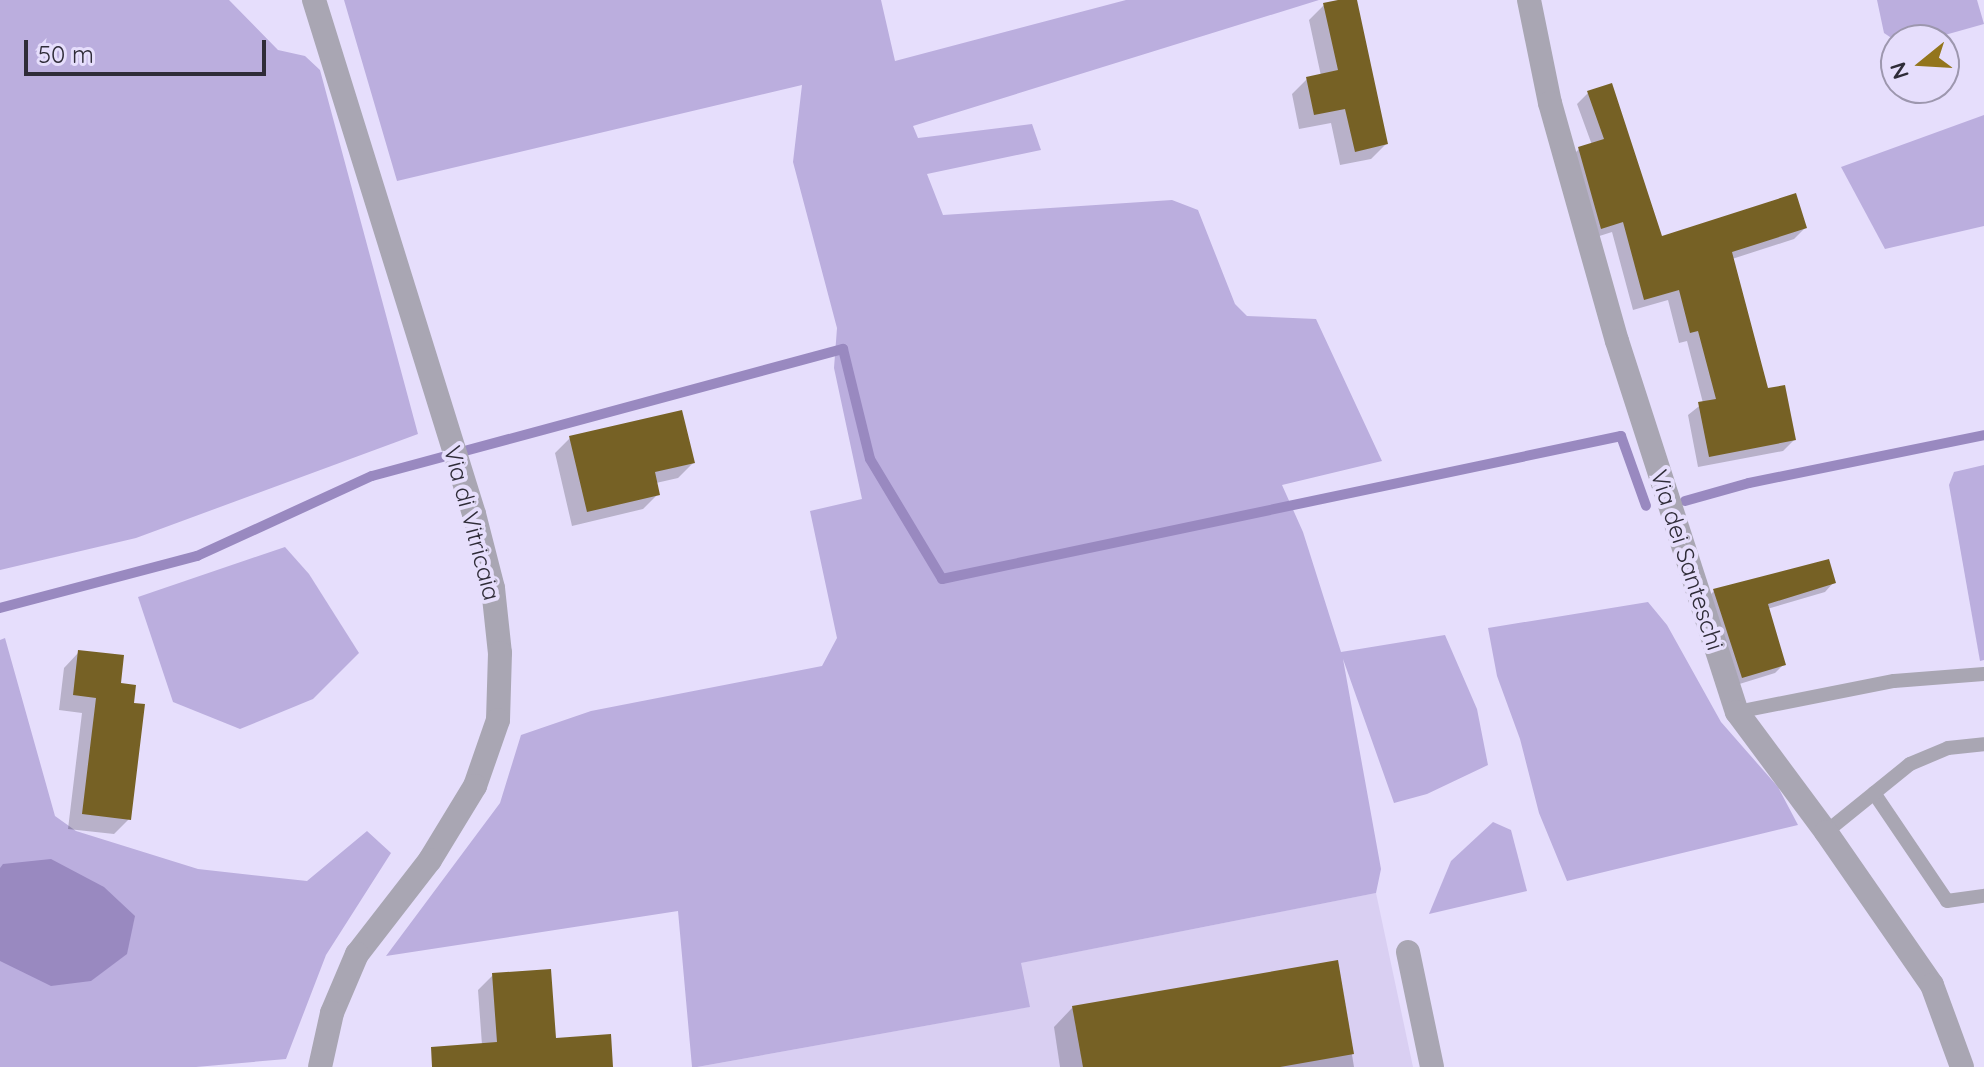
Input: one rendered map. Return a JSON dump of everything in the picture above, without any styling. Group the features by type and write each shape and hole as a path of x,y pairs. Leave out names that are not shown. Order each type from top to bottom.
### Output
{"street":[{"name":"Via di Vitricaia","path":"314,0 464,482 493,588 500,653 498,720 475,786 430,860 357,954 332,1013 320,1067"},
{"name":"Via dei Santeschi","path":"1529,0 1550,103 1617,341 1737,712 1826,832 1932,985 1962,1067"},
{"path":"1408,952 1432,1067"}],"lane":[{"path":"1737,712 1894,681 1984,674"},
{"path":"1826,832 1910,764 1948,748 1984,744"},
{"path":"1874,793 1947,901 1984,896"}],"shaded area":[{"path":"0,0 229,0 278,50 305,56 320,70 418,434 136,538 0,570"},
{"path":"344,0 881,0 895,61 1126,0 1319,0 913,126 918,138 1032,124 1041,150 927,174 943,215 1172,200 1198,210 1235,304 1247,316 1316,319 1382,461 1282,485 1303,532 1341,652 1445,635 1477,709 1488,765 1427,794 1394,803 1343,659 1381,869 1376,893 1021,963 1030,1007 697,1067 692,1067 678,911 386,956 500,803 521,735 591,711 822,666 837,638 810,511 862,499 834,368 837,328 793,162 802,85 397,181"},
{"path":"1877,0 1977,0 1984,24 1960,31 1960,24 1882,24"},
{"path":"1984,115 1984,226 1885,249 1841,167"},
{"path":"1984,465 1984,660 1980,661 1949,485 1954,472"},
{"path":"285,547 309,574 359,653 313,699 240,729 173,702 138,597"},
{"path":"1648,602 1667,625 1721,722 1778,787 1798,825 1567,881 1539,813 1520,739 1497,676 1488,628"},
{"path":"5,638 55,816 76,831 198,869 307,881 367,831 391,853 326,955 286,1059 196,1067 0,1067 0,640"},
{"path":"1493,822 1511,830 1527,891 1429,914 1451,861"},
{"path":"51,859 104,887 135,916 127,954 91,981 51,986 0,961 0,868 3,864"},
{"path":"1376,893 1413,1067 697,1067 1029,1007 1020,963"}],"building":[{"path":"1357,0 1388,144 1355,152 1345,109 1314,115 1306,77 1338,70 1323,3"},
{"path":"1612,83 1662,236 1796,193 1807,228 1732,252 1768,388 1785,385 1796,440 1709,457 1698,402 1716,399 1698,331 1690,333 1679,290 1644,300 1623,222 1601,229 1578,147 1604,139 1587,91"},
{"path":"682,410 695,463 655,472 660,495 587,512 569,436"},
{"path":"1829,559 1836,583 1768,604 1786,665 1742,678 1713,589"},
{"path":"78,650 124,655 121,683 136,685 134,703 145,704 131,820 82,814 96,698 73,695"},
{"path":"1338,960 1354,1054 1280,1067 1083,1067 1072,1006"},
{"path":"551,969 556,1038 611,1034 613,1067 432,1067 431,1047 497,1042 492,973"}],"waterway":[{"path":"0,608 197,556 372,476 843,349 870,459 942,579 1621,436 1646,506"},
{"path":"1685,501 1749,483 1984,435"}]}
